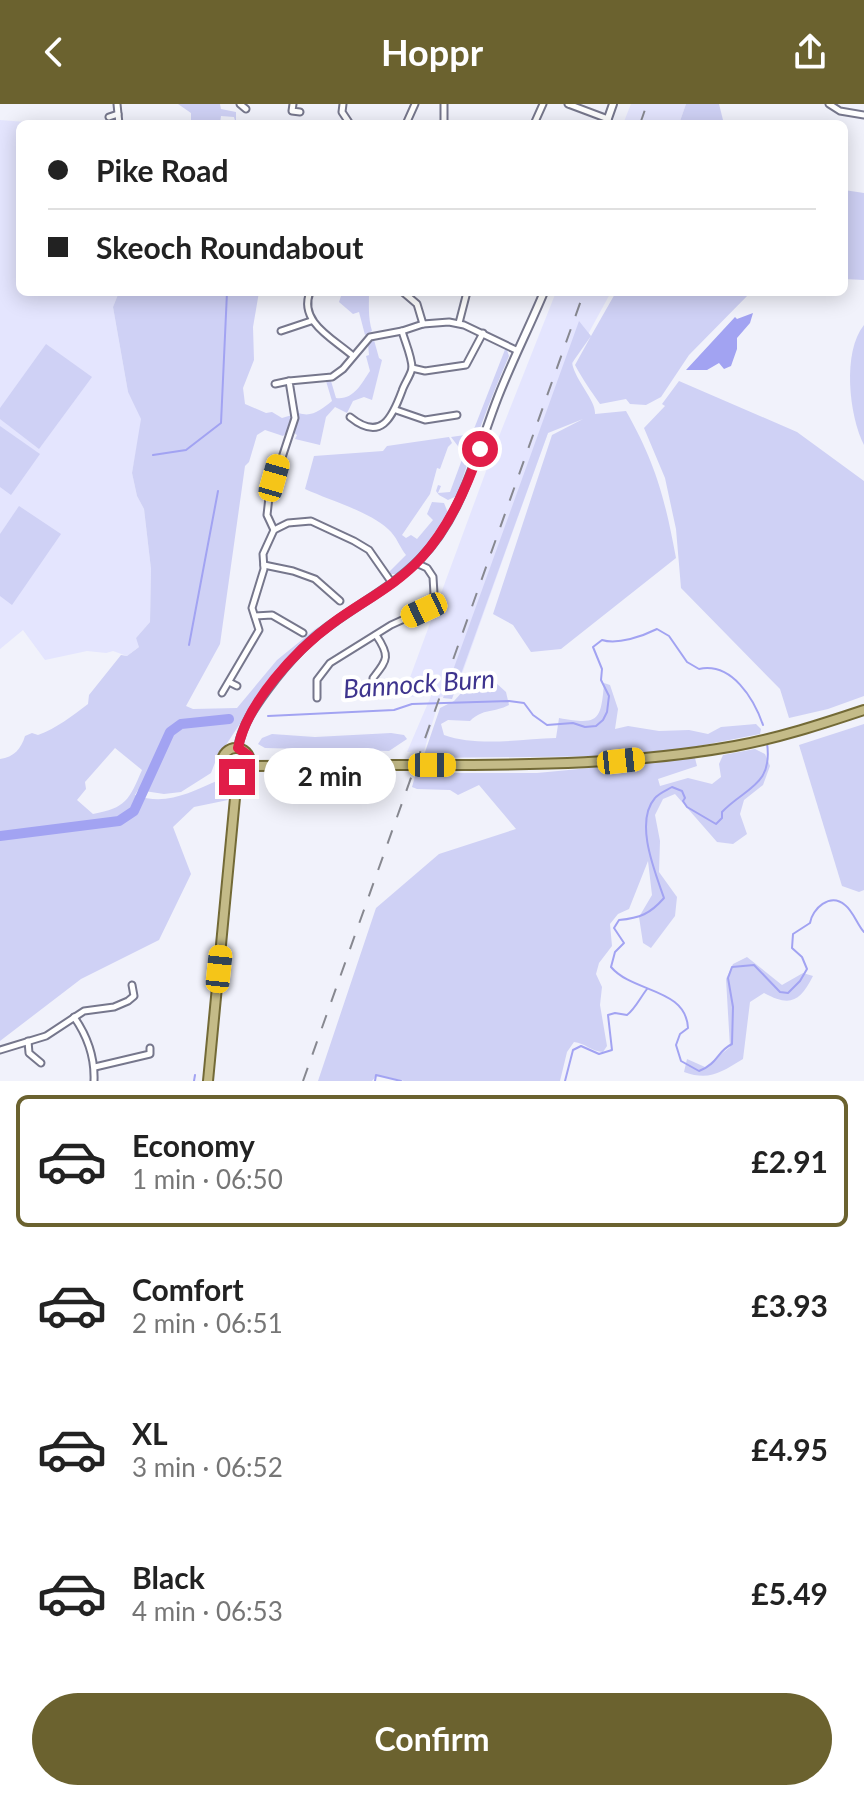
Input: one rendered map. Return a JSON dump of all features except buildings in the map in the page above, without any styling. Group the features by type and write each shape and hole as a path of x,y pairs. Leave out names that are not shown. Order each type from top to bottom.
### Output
{"main road":[{"path":"250,763 537,765 673,756 774,737 864,710"},
{"path":"208,1081 233,798 233,776 222,765 223,756 238,748 246,752 250,763 246,774 233,776"}],"street":[{"path":"117,104 119,120"},
{"path":"240,104 246,109"},
{"path":"829,104 840,111 864,115"},
{"path":"573,105 603,120"},
{"path":"291,109 300,112"},
{"path":"109,117 118,114"},
{"path":"309,296 307,305 311,321 353,356"},
{"path":"408,296 417,304 423,324"},
{"path":"459,323 466,296"},
{"path":"238,748 242,729 257,704 299,653 335,621 393,583 416,563 445,529 467,484 516,350 542,296"},
{"path":"281,331 311,321"},
{"path":"275,384 301,378 327,379 343,369 370,337 423,324 459,323 516,350"},
{"path":"350,417 372,428 383,425 396,410 412,368 402,331"},
{"path":"412,368 425,371 466,365 483,333"},
{"path":"274,530 267,515 269,497 295,418 289,381"},
{"path":"396,410 425,420 457,415"},
{"path":"354,431 359,424"},
{"path":"222,693 259,630 252,608 264,565 266,542 274,530 300,521 319,523 369,550 393,583"},
{"path":"317,698 317,680 330,663 424,610 430,603 434,594 433,577 427,568 416,563"},
{"path":"264,565 315,579 340,601"},
{"path":"255,616 272,615 303,633"},
{"path":"372,694 373,678 385,666 387,659 376,635"},
{"path":"229,682 237,686"},
{"path":"0,1050 46,1036 84,1011 114,1007 128,1001 134,996 132,985"},
{"path":"74,1017 87,1038 95,1067 94,1081"},
{"path":"28,1041 29,1053 41,1063"},
{"path":"95,1067 150,1054"}],"shaded area":[{"path":"178,104 220,104 221,109 236,112 236,120 221,116 220,120 191,120 191,113"},
{"path":"631,104 686,104 680,120 625,120"},
{"path":"686,104 719,104 723,120 680,120"},
{"path":"0,120 16,121 16,296 117,296 113,307 128,392 142,419 132,473 137,496 144,509 151,569 150,622 136,638 140,646 127,656 113,651 87,651 45,660 23,630 0,649"},
{"path":"848,191 864,193 864,280 848,279"},
{"path":"117,296 258,296 253,327 254,360 243,388 245,404 282,418 292,415 292,420 283,436 265,430 257,435 245,466 220,644 186,706 193,709 237,708 277,660 319,626 281,666 257,698 216,760 211,773 181,792 164,794 138,790 135,795 167,799 219,780 228,800 194,807 173,827 191,874 159,940 81,979 0,1041 0,759 16,752 25,736 52,729 88,704 89,695 121,655 127,656 139,647 136,638 150,622 151,569 144,509 137,496 132,473 141,419 128,392 113,307","holes":["115,748 142,770 129,796 120,805 93,814 77,800 86,789 85,782"]},
{"path":"341,296 369,296 372,331 365,335 359,312 353,314 339,302"},
{"path":"554,296 609,296 574,360 456,691 453,695 440,697 424,751 407,752 431,696 408,697 408,683"},
{"path":"614,296 747,296 689,355 661,397 646,405 630,404 626,399 600,404 575,365"},
{"path":"579,321 591,336 572,363 574,370 595,414 626,411 658,482 676,558 561,649 531,652 513,625 493,614 552,435 583,419 548,433 452,699 443,698"},
{"path":"864,325 864,445 855,418 850,367 857,337"},
{"path":"374,340 382,360 372,400 364,397 353,401 347,413 335,407 326,417 320,445 295,439 297,435 293,432 298,423 295,398 299,413 308,414 317,412 332,401 326,381 331,381 336,398 352,394 370,371 366,356 369,355 368,344"},
{"path":"46,344 92,377 39,449 0,419 0,408"},
{"path":"506,347 509,356 457,496 448,500 439,495 436,491 438,485 441,486 438,493 450,492 464,454 451,437 472,434"},
{"path":"679,381 797,432 864,481 864,696 789,718 780,689 681,588 676,529 665,478 644,428 665,406 662,404"},
{"path":"0,426 40,454 11,495 0,487"},
{"path":"449,437 452,443 440,469 437,468 430,494 402,535 417,539 433,520 427,514 432,502 444,503 448,513 424,550 399,574 390,574 390,571 406,555 388,529 360,512 305,489 314,456 383,451 387,446"},
{"path":"19,506 61,534 12,605 0,596 0,534"},
{"path":"495,682 506,692 509,705 479,714 470,721 448,720 441,724 444,735 471,741 556,738 559,718 582,721 595,718 601,706 604,683 610,685 618,709 615,729 628,726 708,734 721,727 756,724 761,729 760,734 678,750 620,756 423,758 440,708 454,701 463,691"},
{"path":"864,724 864,890 859,892 842,886 799,745"},
{"path":"272,734 315,737 404,735 407,739 389,751 265,748 258,744 262,738"},
{"path":"755,749 765,754 770,766 763,785 744,800 740,814 747,834 733,844 717,842 675,794 663,799 655,815 660,841 659,872 677,897 675,916 651,948 643,943 639,917 652,895 648,861 629,909 618,914 610,924 612,946 599,963 596,974 602,987 600,1005 607,1046 603,1052 574,1042 567,1052 560,1081 404,1081 377,1075 372,1081 318,1081 376,908 439,854 516,829 479,785 458,795 450,790 417,789 412,787 416,773 537,773 695,758 697,766 658,779 660,786 688,778 712,784 721,777 719,764 723,755"},
{"path":"747,957 782,985 803,973 813,976 804,992 793,1000 781,1000 764,993 750,1002 743,1059 708,1076 684,1072 687,1059 705,1067 730,1047 726,979 733,964"}],"water":[{"path":"753,313 750,323 737,338 731,366 724,369 719,363 707,370 686,370 735,317"}],"waterway":[{"path":"153,455 186,450 221,423 227,296"},
{"path":"189,645 218,491"},
{"name":"Bannock Burn","path":"268,716 394,710 412,704 509,701 524,703 533,715 547,725 573,723 585,727 596,726 607,712 609,696 601,680 602,669 593,647 602,640 623,641 657,629 669,636 687,662 699,669 722,671 740,685 754,704 763,725"},
{"name":"Bannock Burn","path":"0,836 119,821 134,811 170,732 181,724 229,719"},
{"name":"Bannock Burn","path":"767,743 768,757 762,777 722,812 722,818 716,824 687,807 682,791 672,787 655,798 649,808 646,833 664,898 644,914 619,920 614,928 624,943 615,952 611,967 632,982 678,1005 685,1015 688,1028 680,1034 676,1045 681,1061 699,1071 732,1044 733,1007 728,978 732,967 754,965 780,992 788,993 807,969 802,957 792,948 793,934 810,923 818,908 828,901 839,901 864,932"},
{"path":"565,1081 573,1050 581,1046 599,1054 612,1050 608,1015 627,1015 647,989"},
{"path":"194,1081 195,1075"},
{"path":"375,1081 376,1075 401,1081"}],"railway":[{"path":"641,120 647,104"},
{"path":"303,1081 583,296"}],"route":[{"path":"237,777 246,774 250,766 249,756 238,748 242,729 257,704 306,645 335,621 393,583 421,558 445,529 480,449"}]}
